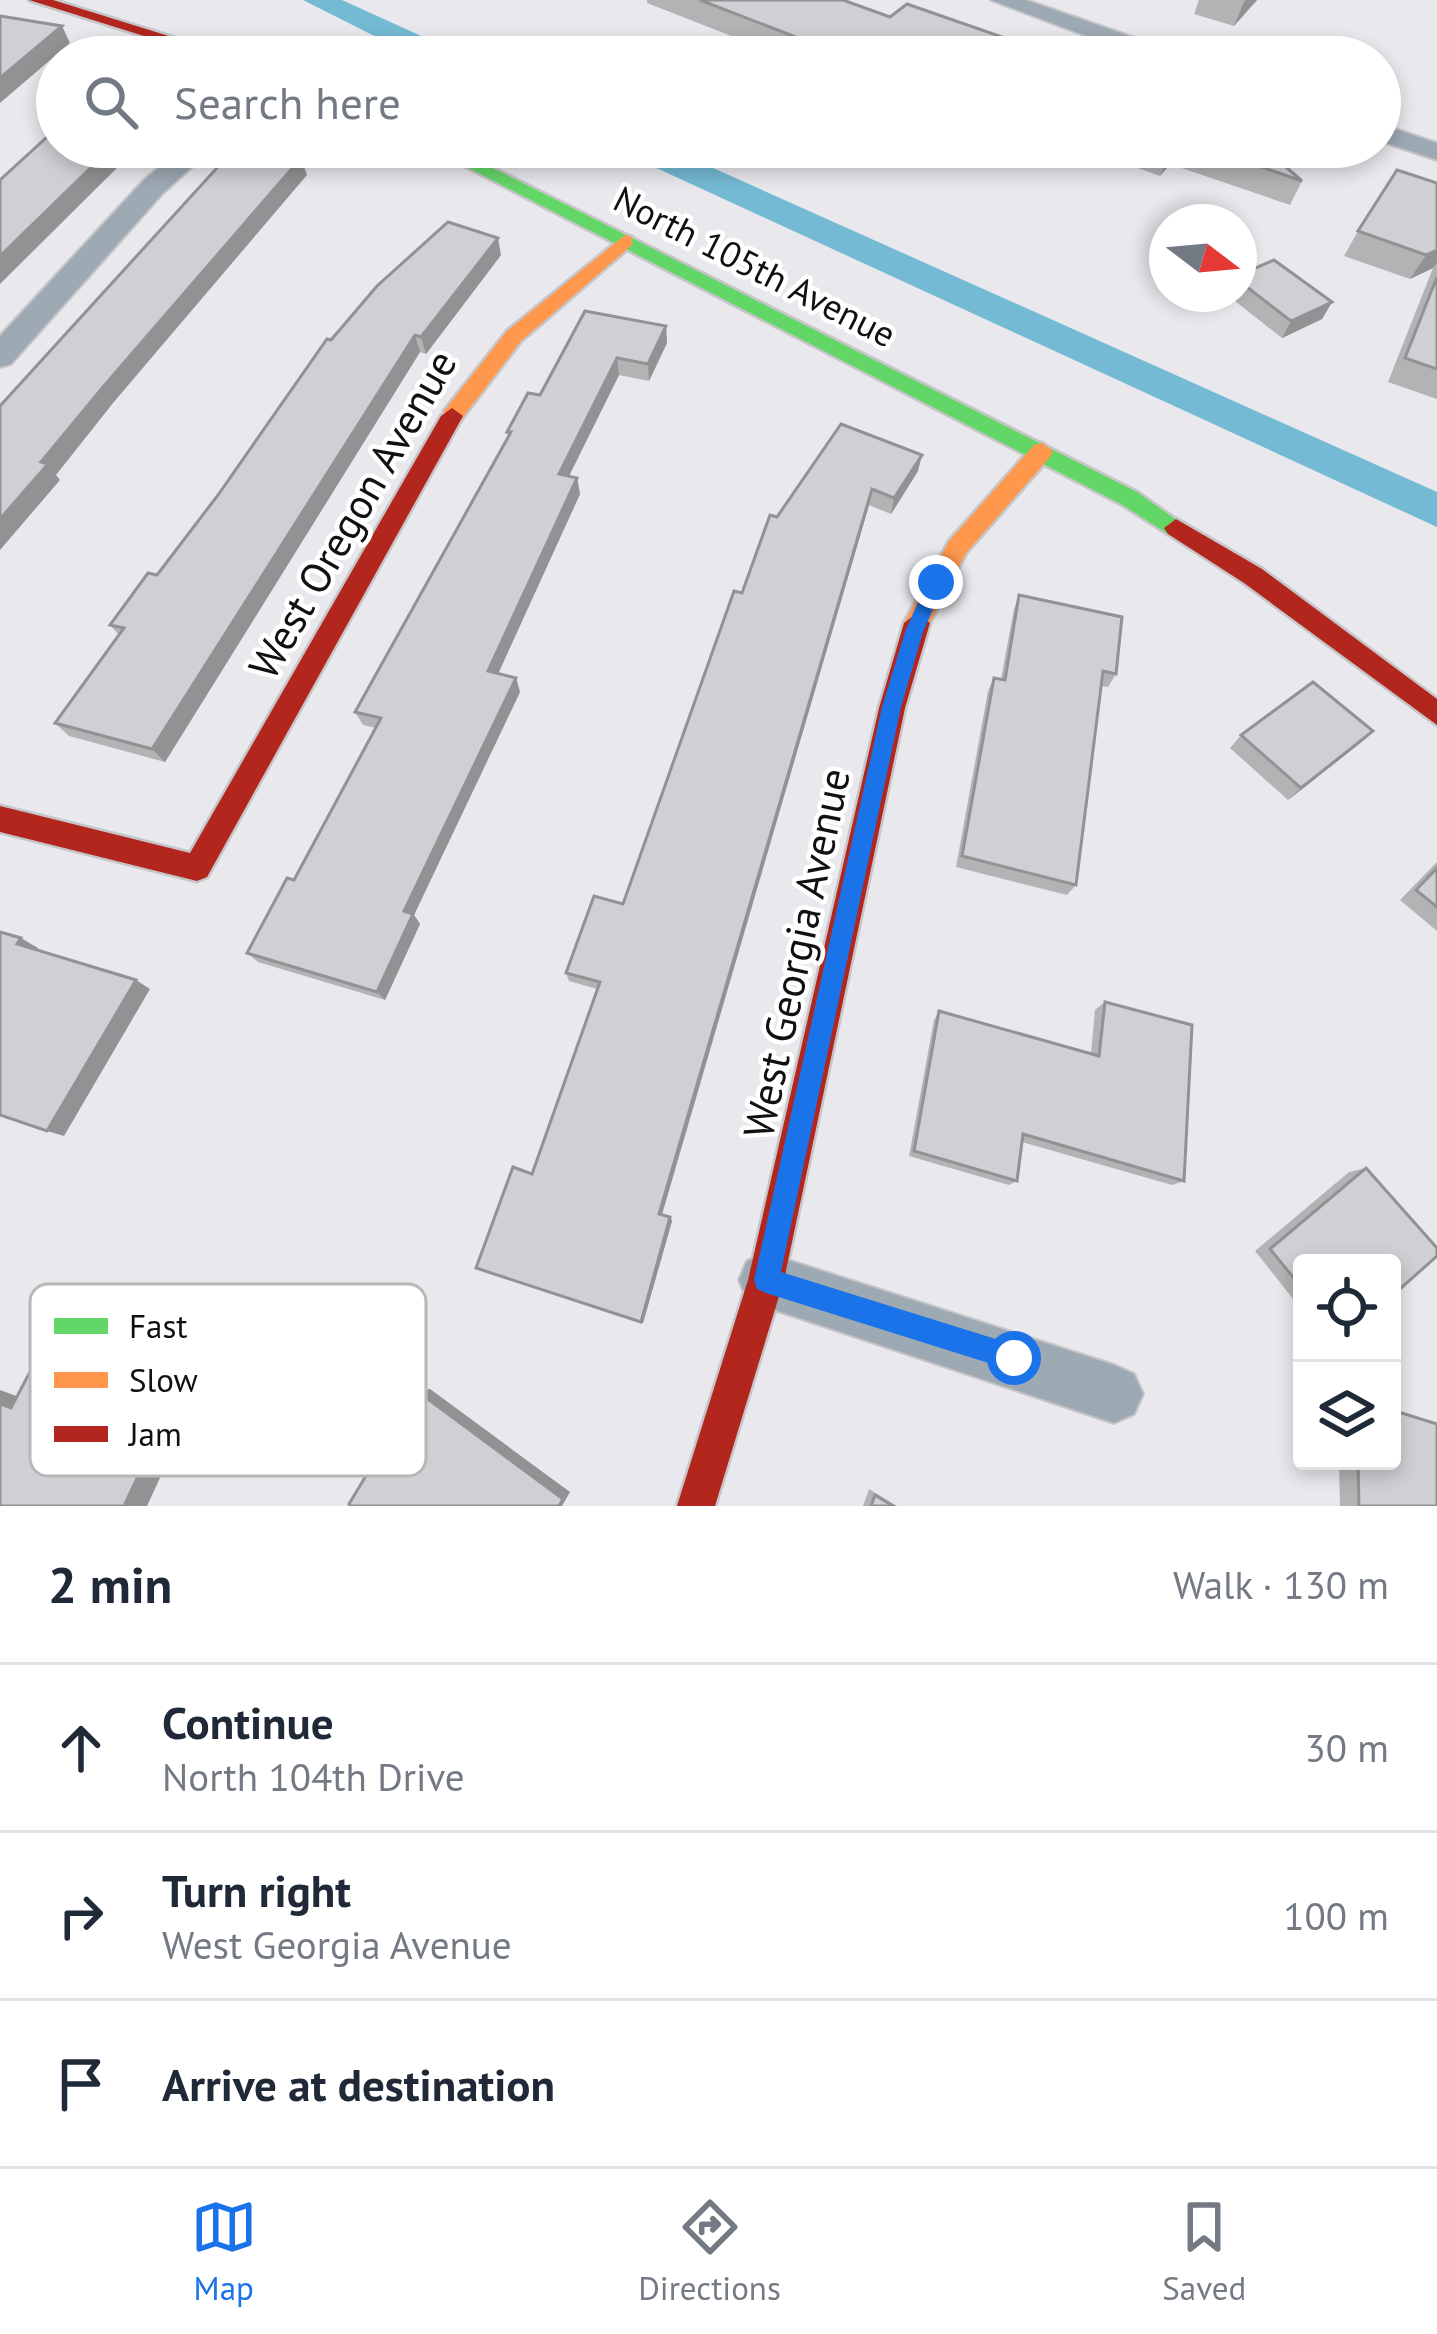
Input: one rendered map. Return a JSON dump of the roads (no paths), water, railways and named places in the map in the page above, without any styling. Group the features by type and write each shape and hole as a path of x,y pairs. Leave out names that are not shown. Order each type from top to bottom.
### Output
{"street":[{"path":"37,0 157,36"},
{"path":"1003,0 1106,36"},
{"path":"1401,139 1437,152"},
{"path":"0,356 176,168"},
{"name":"North 105th Avenue","path":"478,168 1042,451 1188,533 1437,714"},
{"name":"West Oregon Avenue","path":"0,819 197,868 458,407 527,319 625,241"},
{"name":"West Georgia Avenue","path":"696,1506 766,1280 892,707 914,632 936,582 958,548 1042,451"},
{"path":"766,1280 1114,1394"}],"waterway":[{"path":"318,0 396,36"},
{"path":"684,168 1437,511"}]}
